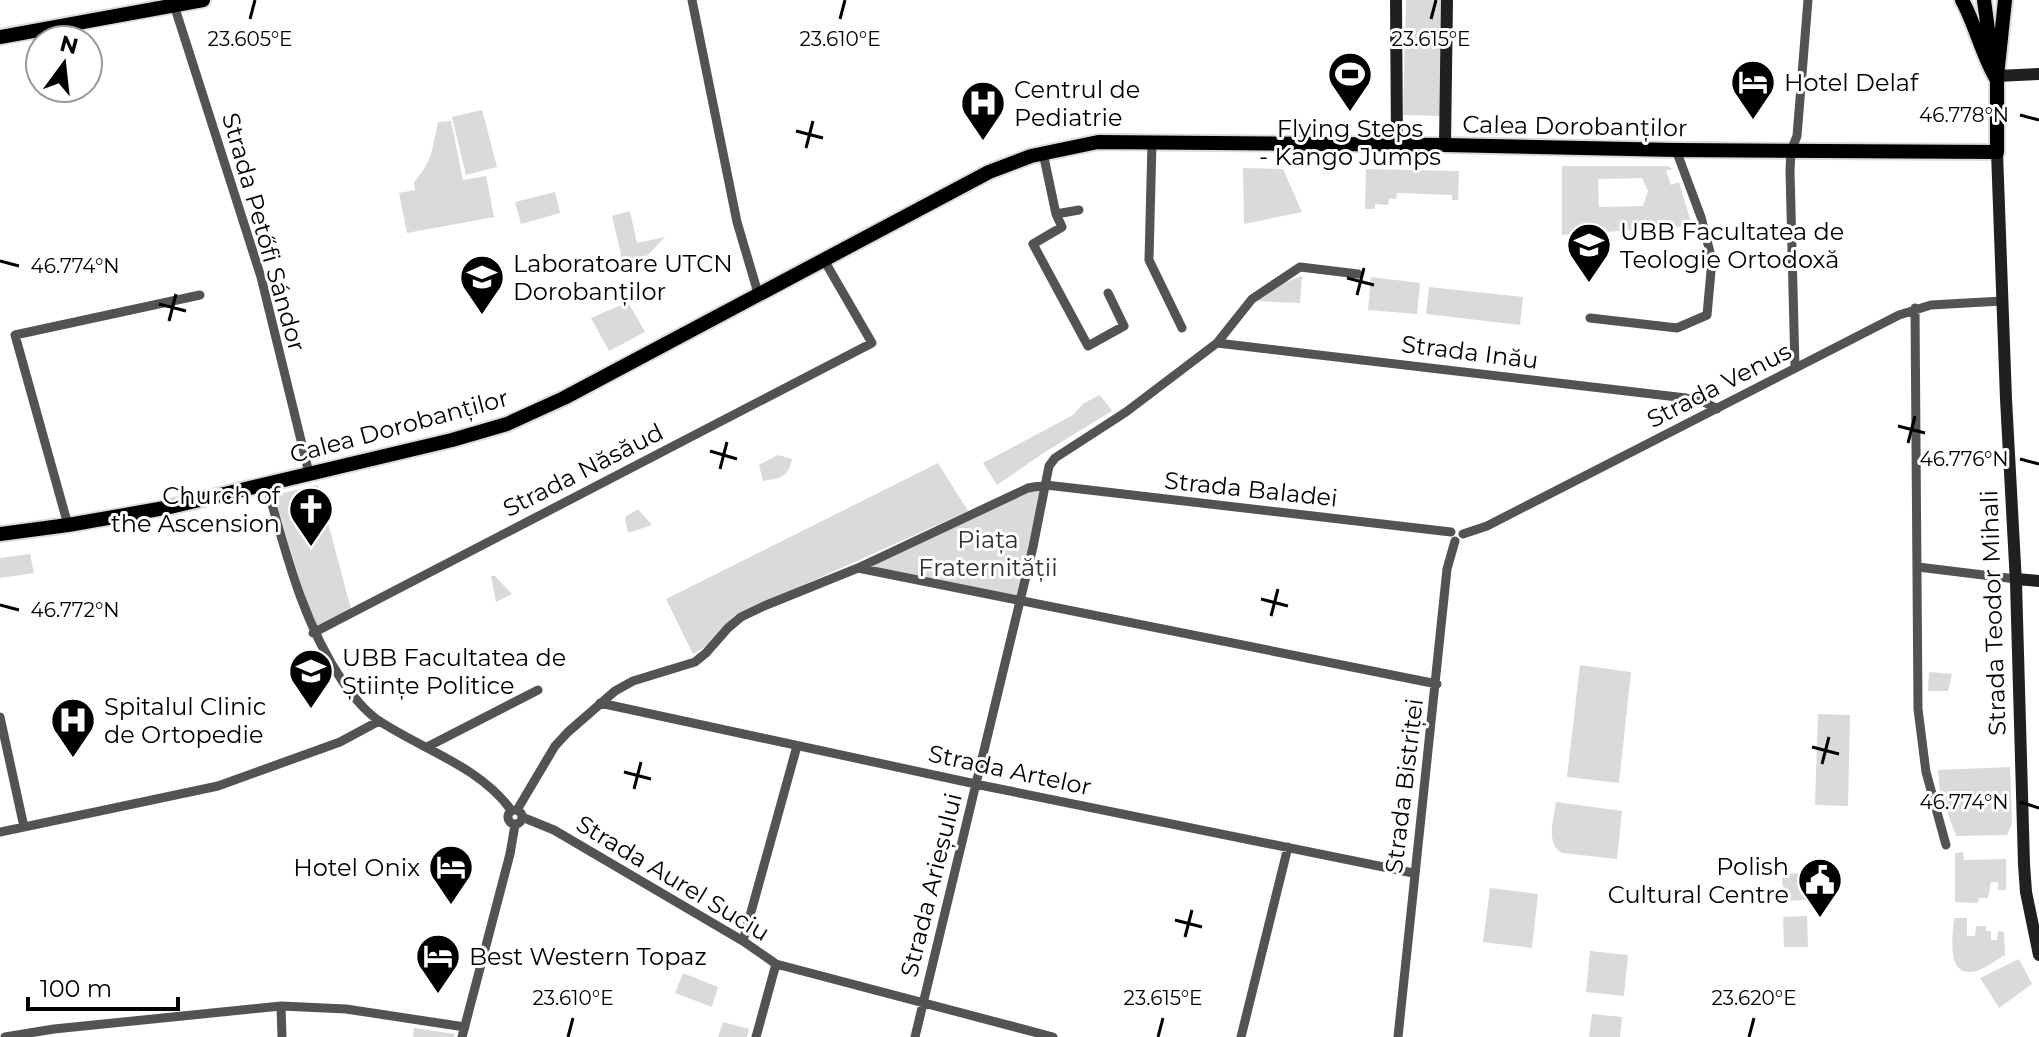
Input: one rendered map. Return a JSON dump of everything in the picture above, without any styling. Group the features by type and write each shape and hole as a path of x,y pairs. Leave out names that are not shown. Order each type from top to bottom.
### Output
{"main road":[{"path":"0,37 203,0"},
{"path":"1396,0 1397,144"},
{"path":"1445,145 1447,0"},
{"path":"1962,0 1975,26 1987,63 1997,78"},
{"path":"1984,0 1997,78"},
{"path":"1997,78 2005,0"},
{"path":"1997,78 2039,74"},
{"name":"Strada Teodor Mihali","path":"1997,78 2002,301 2016,579 2024,864 2026,892 2039,955"},
{"name":"Calea Dorobanților","path":"0,534 170,507 507,424 564,398 981,176 1043,153 1098,142 1997,152"},
{"path":"2016,579 2039,581"}],"street":[{"path":"692,0 734,210 758,293"},
{"path":"1795,368 1791,151 1797,136 1808,0"},
{"name":"Strada Petőfi Sándor","path":"174,5 261,277 309,473"},
{"path":"1152,142 1149,260 1182,328"},
{"path":"1590,318 1677,328 1707,315 1712,260 1701,217 1676,150"},
{"path":"1043,153 1056,214 1062,227 1033,244 1088,346 1124,326 1108,293"},
{"path":"1056,214 1079,210"},
{"name":"Strada Năsăud","path":"313,633 872,343 824,260"},
{"path":"1019,602 1049,466 1055,458 1126,412 1217,343 1252,299 1300,267 1358,274"},
{"path":"68,525 15,335 200,295"},
{"name":"Strada Venus","path":"1463,534 1478,531 1915,308 2002,301"},
{"path":"1915,308 1918,709 1926,772 1946,845"},
{"name":"Strada Inău","path":"1217,343 1686,398 1717,409"},
{"name":"Strada Aurel Suciu","path":"266,483 295,586 313,633 353,696 379,721 481,780 501,797 516,816 554,830 743,941 776,964 756,1037"},
{"path":"5,1037 281,1006 346,1009 464,1032 510,854 516,816 555,746 600,703 633,681 695,662 741,617 858,568 1015,492 1046,485"},
{"name":"Strada Baladei","path":"1046,485 1453,537 1458,529 1463,534"},
{"name":"Strada Bistriței","path":"1398,1037 1413,873 1453,537"},
{"path":"1918,567 2016,579"},
{"path":"858,568 1437,684"},
{"name":"Strada Arieșului","path":"915,1037 1019,602"},
{"path":"427,747 538,690"},
{"name":"Strada Artelor","path":"600,703 1413,873"},
{"path":"0,717 24,827"},
{"path":"0,832 218,786 340,742 379,721"},
{"path":"743,941 797,746"},
{"path":"1241,1037 1288,847"},
{"path":"776,964 1053,1037"},
{"path":"281,1006 282,1037"}],"green space":[{"path":"1406,0 1443,0 1440,116 1403,115"},
{"path":"482,110 497,167 466,175 452,117"},
{"path":"451,121 463,180 486,176 494,217 407,233 399,193 415,190 414,182 431,154 438,122"},
{"path":"1562,166 1667,166 1673,169 1666,171 1671,185 1679,182 1692,226 1562,235","holes":["1642,178 1648,191 1643,206 1599,207 1598,179"]},
{"path":"1243,168 1283,169 1302,212 1244,224"},
{"path":"1366,169 1459,171 1458,200 1452,200 1452,195 1397,193 1396,199 1389,198 1388,205 1375,204 1375,209 1365,209"},
{"path":"555,192 560,213 521,224 515,202"},
{"path":"630,211 637,243 665,237 648,255 623,263 612,216"},
{"path":"1302,276 1300,303 1256,301 1281,284"},
{"path":"1371,277 1420,283 1417,314 1368,310"},
{"path":"1429,287 1523,297 1520,325 1426,314"},
{"path":"628,302 645,332 609,351 591,318"},
{"path":"1100,395 1112,411 997,485 983,463 1073,415 1084,403"},
{"path":"778,455 792,459 786,474 763,481 759,465"},
{"path":"938,463 968,511 734,616 707,646 693,654 666,599"},
{"path":"318,485 351,609 314,628 274,495"},
{"name":"Piața Fraternității","path":"1046,485 1019,602 858,568"},
{"path":"638,509 652,525 628,533 625,517"},
{"path":"30,554 34,573 0,578 0,558"},
{"path":"491,576 495,576 512,594 496,602"},
{"path":"1580,665 1631,672 1619,783 1567,777"},
{"path":"1929,672 1952,674 1948,691 1928,691"},
{"path":"1818,714 1850,715 1848,806 1815,805"},
{"path":"2010,767 2012,824 2007,835 1956,836 1940,792 1938,770"},
{"path":"1556,802 1622,811 1617,859 1562,853 1557,849 1552,837"},
{"path":"1963,852 1964,860 2006,859 2006,890 1998,890 1998,882 1991,882 1988,898 1979,898 1978,903 1955,902 1955,853"},
{"path":"1805,873 1806,900 1783,901 1782,874"},
{"path":"1490,888 1538,894 1532,948 1483,942"},
{"path":"1807,916 1808,947 1784,947 1783,917"},
{"path":"1954,918 1967,918 1967,936 1975,936 1976,926 1986,926 1986,931 1991,931 1991,940 1997,940 1998,931 2004,932 2005,955 1976,971 1966,972 1959,968 1952,944"},
{"path":"1590,951 1628,955 1624,996 1586,992"},
{"path":"2019,959 2032,984 1999,1008 1980,978"},
{"path":"683,973 718,987 712,1007 675,993"},
{"path":"1592,1014 1622,1017 1620,1037 1589,1037"},
{"path":"723,1022 749,1029 747,1037 718,1037"},
{"path":"414,1028 455,1034 454,1037 413,1037"}],"place":[{"name":"Flying Steps - Kango Jumps","path":"1350,113"},
{"name":"Hotel Delaf","path":"1753,121"},
{"name":"Centrul de Pediatrie","path":"983,142"},
{"name":"UBB Facultatea de Teologie Ortodoxă","path":"1589,284"},
{"name":"Laboratoare UTCN Dorobanților","path":"482,316"},
{"name":"Church of the Ascension","path":"311,548"},
{"name":"UBB Facultatea de Științe Politice","path":"311,710"},
{"name":"Spitalul Clinic de Ortopedie","path":"73,759"},
{"name":"Hotel Onix","path":"451,906"},
{"name":"Polish Cultural Centre","path":"1820,919"},
{"name":"Best Western Topaz","path":"438,995"}]}
